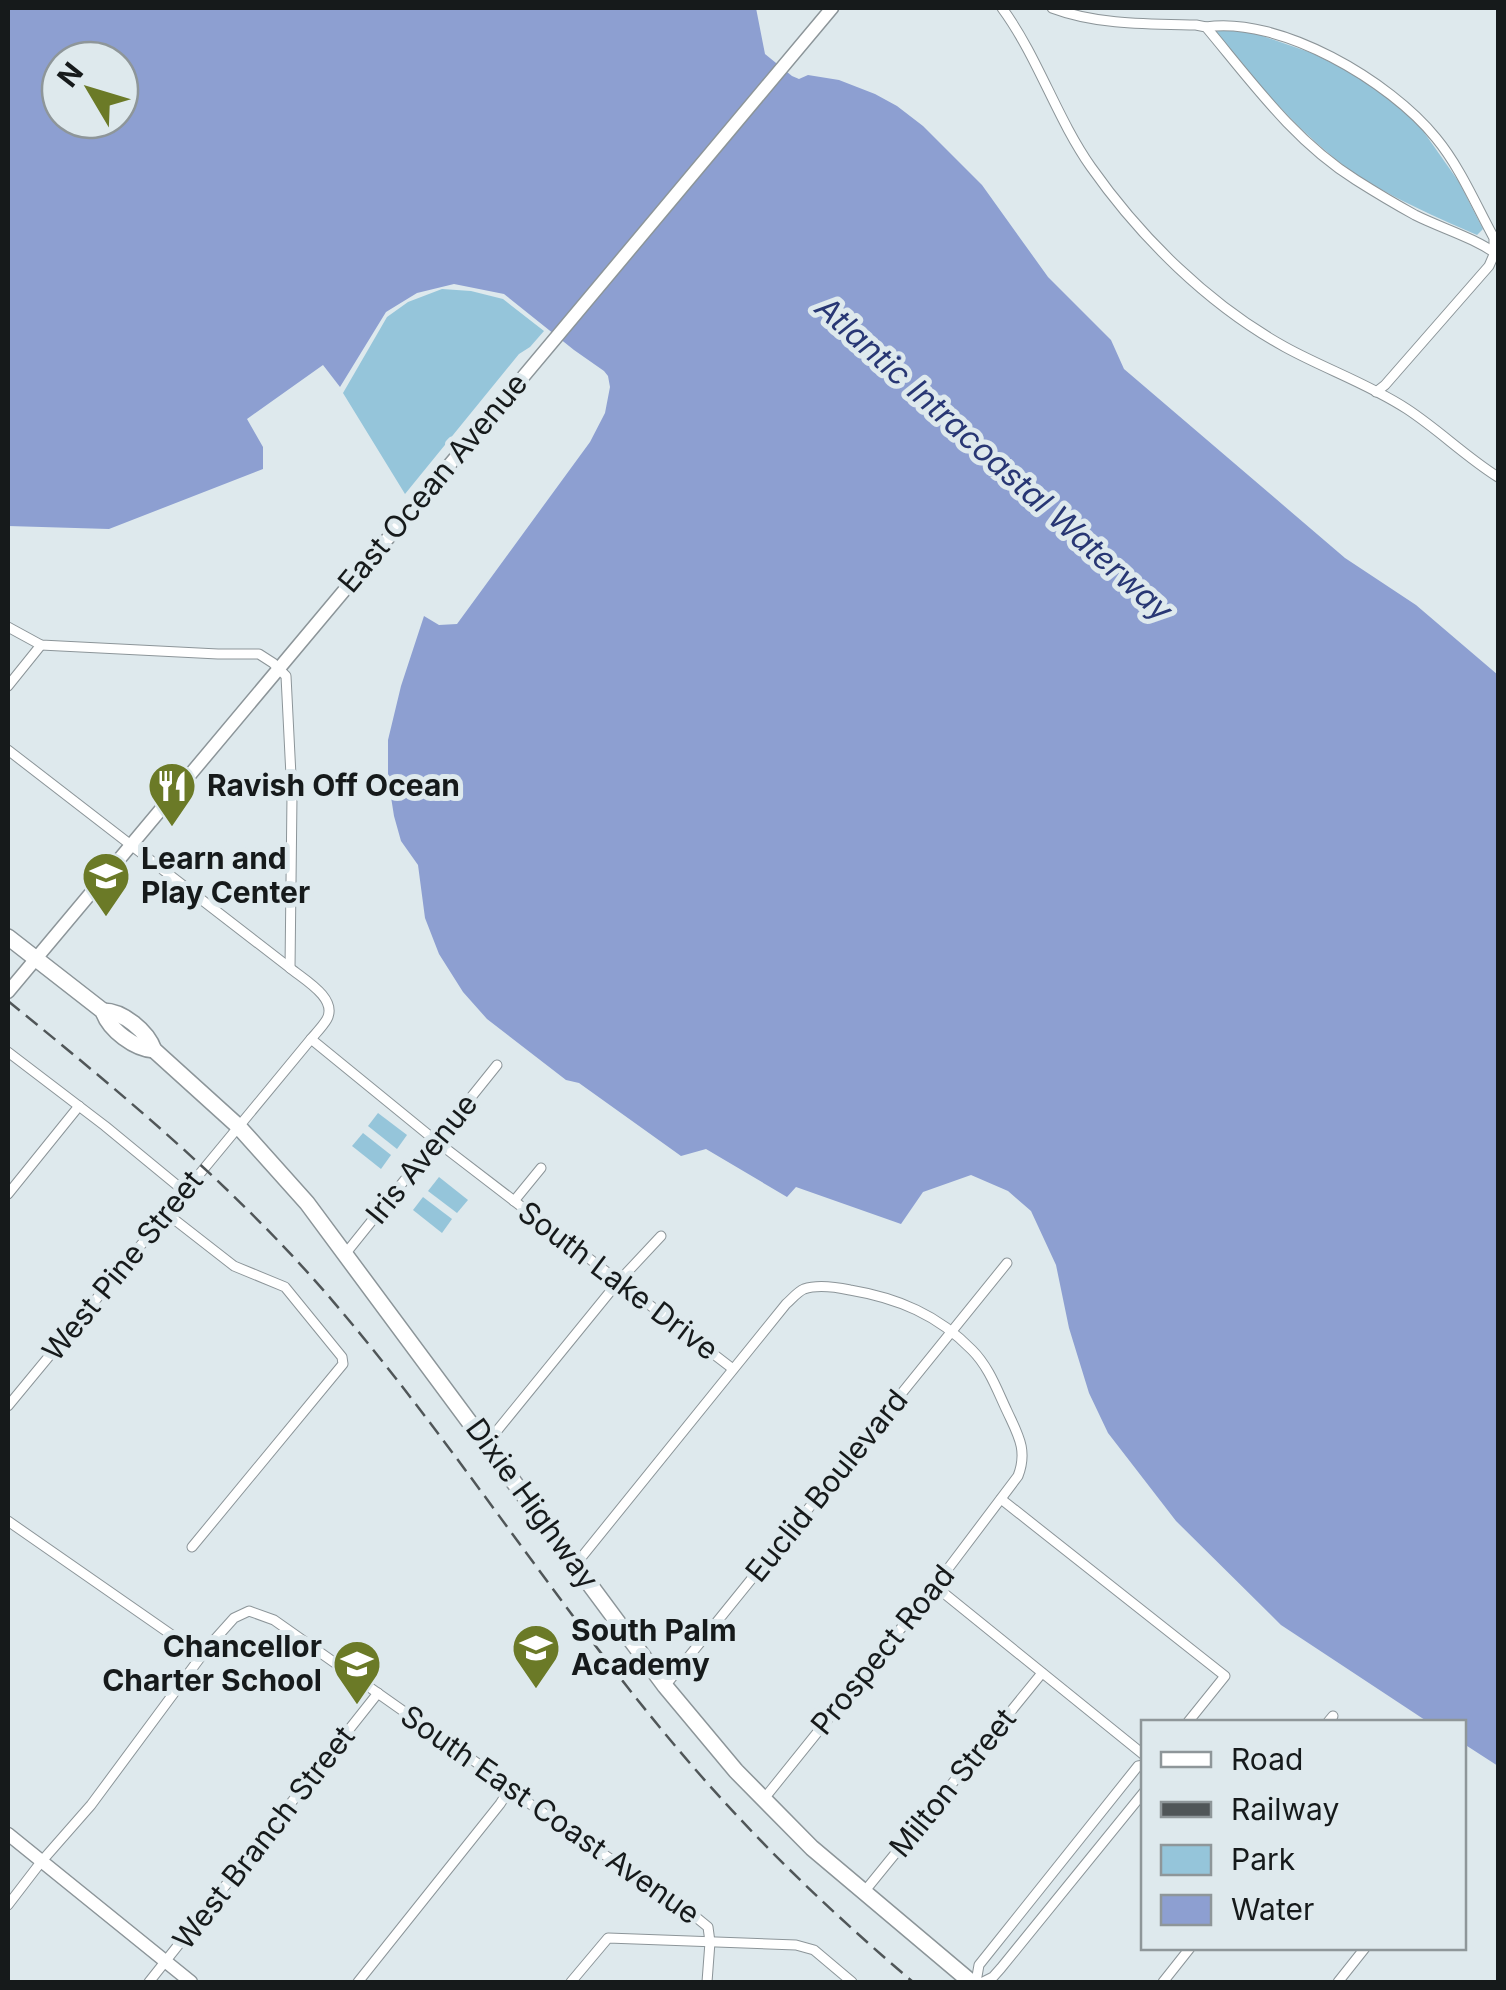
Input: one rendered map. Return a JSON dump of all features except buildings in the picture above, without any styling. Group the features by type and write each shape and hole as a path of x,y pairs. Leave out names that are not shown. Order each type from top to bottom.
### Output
{"main road":[{"name":"East Ocean Avenue","path":"8,992 832,8"},
{"name":"Dixie Highway","path":"8,937 103,1012 106,1022 142,1049 154,1050 238,1126 301,1195 346,1253 665,1686 736,1771 812,1848 977,1982"},
{"path":"8,1834 191,1982"}],"street":[{"path":"1002,8 1090,166 1168,257 1259,332 1408,409 1498,477"},
{"path":"1052,8 1119,22 1242,28 1302,44 1334,58 1381,88 1437,139 1494,238 1497,251 1489,266 1376,392"},
{"path":"1206,27 1281,117 1327,160 1416,215 1497,251"},
{"path":"8,627 40,645 259,654 288,679 292,796 290,968"},
{"path":"8,686 40,645"},
{"path":"8,750 326,998 328,1018 311,1039"},
{"name":"West Pine Street","path":"8,1406 311,1039"},
{"name":"South Lake Drive","path":"311,1039 436,1141 733,1370 786,1304 804,1289 835,1287 885,1296 915,1308 952,1332 990,1374 1018,1435 1024,1458 1018,1476 1001,1499"},
{"path":"8,1052 184,1191"},
{"name":"Iris Avenue","path":"346,1253 498,1065"},
{"path":"8,1194 79,1106"},
{"path":"514,1201 541,1168"},
{"path":"166,1213 234,1266 285,1288 342,1356 343,1364 192,1547"},
{"path":"487,1443 618,1282 662,1236"},
{"name":"Euclid Boulevard","path":"665,1686 1007,1263"},
{"path":"576,1564 733,1370"},
{"path":"1001,1499 1225,1676 1190,1720"},
{"name":"Prospect Road","path":"763,1800 1001,1499"},
{"path":"8,1520 202,1656 91,1805 8,1905"},
{"path":"934,1586 1141,1753"},
{"name":"South East Coast Avenue","path":"202,1656 234,1618 249,1611 274,1620 697,1918 708,1927 710,1942 796,1945 814,1950 852,1982"},
{"name":"Milton Street","path":"864,1892 1042,1674"},
{"name":"West Branch Street","path":"149,1982 378,1693"},
{"path":"1141,1766 979,1966 977,1982 993,1977 1001,1968 1141,1796"},
{"path":"358,1982 511,1787"},
{"path":"571,1982 608,1938 710,1942 708,1982"},
{"path":"1163,1982 1188,1950"},
{"path":"1338,1982 1363,1950"}],"green space":[{"path":"1212,30 1251,32 1312,53 1372,83 1421,128 1459,182 1483,229 1477,235 1403,201 1350,170 1285,113"},
{"path":"442,289 503,299 544,331 519,354 405,494 343,393 387,317 408,302"},
{"path":"378,1113 407,1135 397,1149 368,1126"},
{"path":"363,1133 391,1155 381,1169 352,1146"},
{"path":"439,1177 468,1200 457,1213 428,1191"},
{"path":"423,1197 452,1219 442,1233 413,1210"}],"water":[{"name":"Atlantic Intracoastal Waterway","path":"8,8 756,8 765,54 799,79 808,75 839,80 875,94 923,126 982,185 1048,277 1111,340 1124,369 1345,558 1416,605 1498,675 1498,1766 1466,1745 1466,1720 1425,1720 1281,1625 1176,1521 1108,1433 1089,1393 1069,1328 1056,1265 1031,1211 1008,1191 971,1175 923,1192 901,1224 796,1187 787,1197 706,1149 681,1156 579,1083 566,1080 487,1019 463,992 439,954 425,918 418,865 401,841 388,778 388,740 424,616 439,625 457,624 590,442 605,413 610,387 604,371 504,294 454,284 417,293 386,312 340,387 323,365 247,419 263,447 263,469 109,529 8,526"}],"railway":[{"path":"8,1001 173,1140 289,1252 369,1345 691,1765 782,1862 913,1982"}],"place":[{"name":"Ravish Off Ocean","path":"172,828"},
{"name":"Learn and Play Center","path":"106,918"},
{"name":"South Palm Academy","path":"536,1690"},
{"name":"Chancellor Charter School","path":"357,1706"}]}
